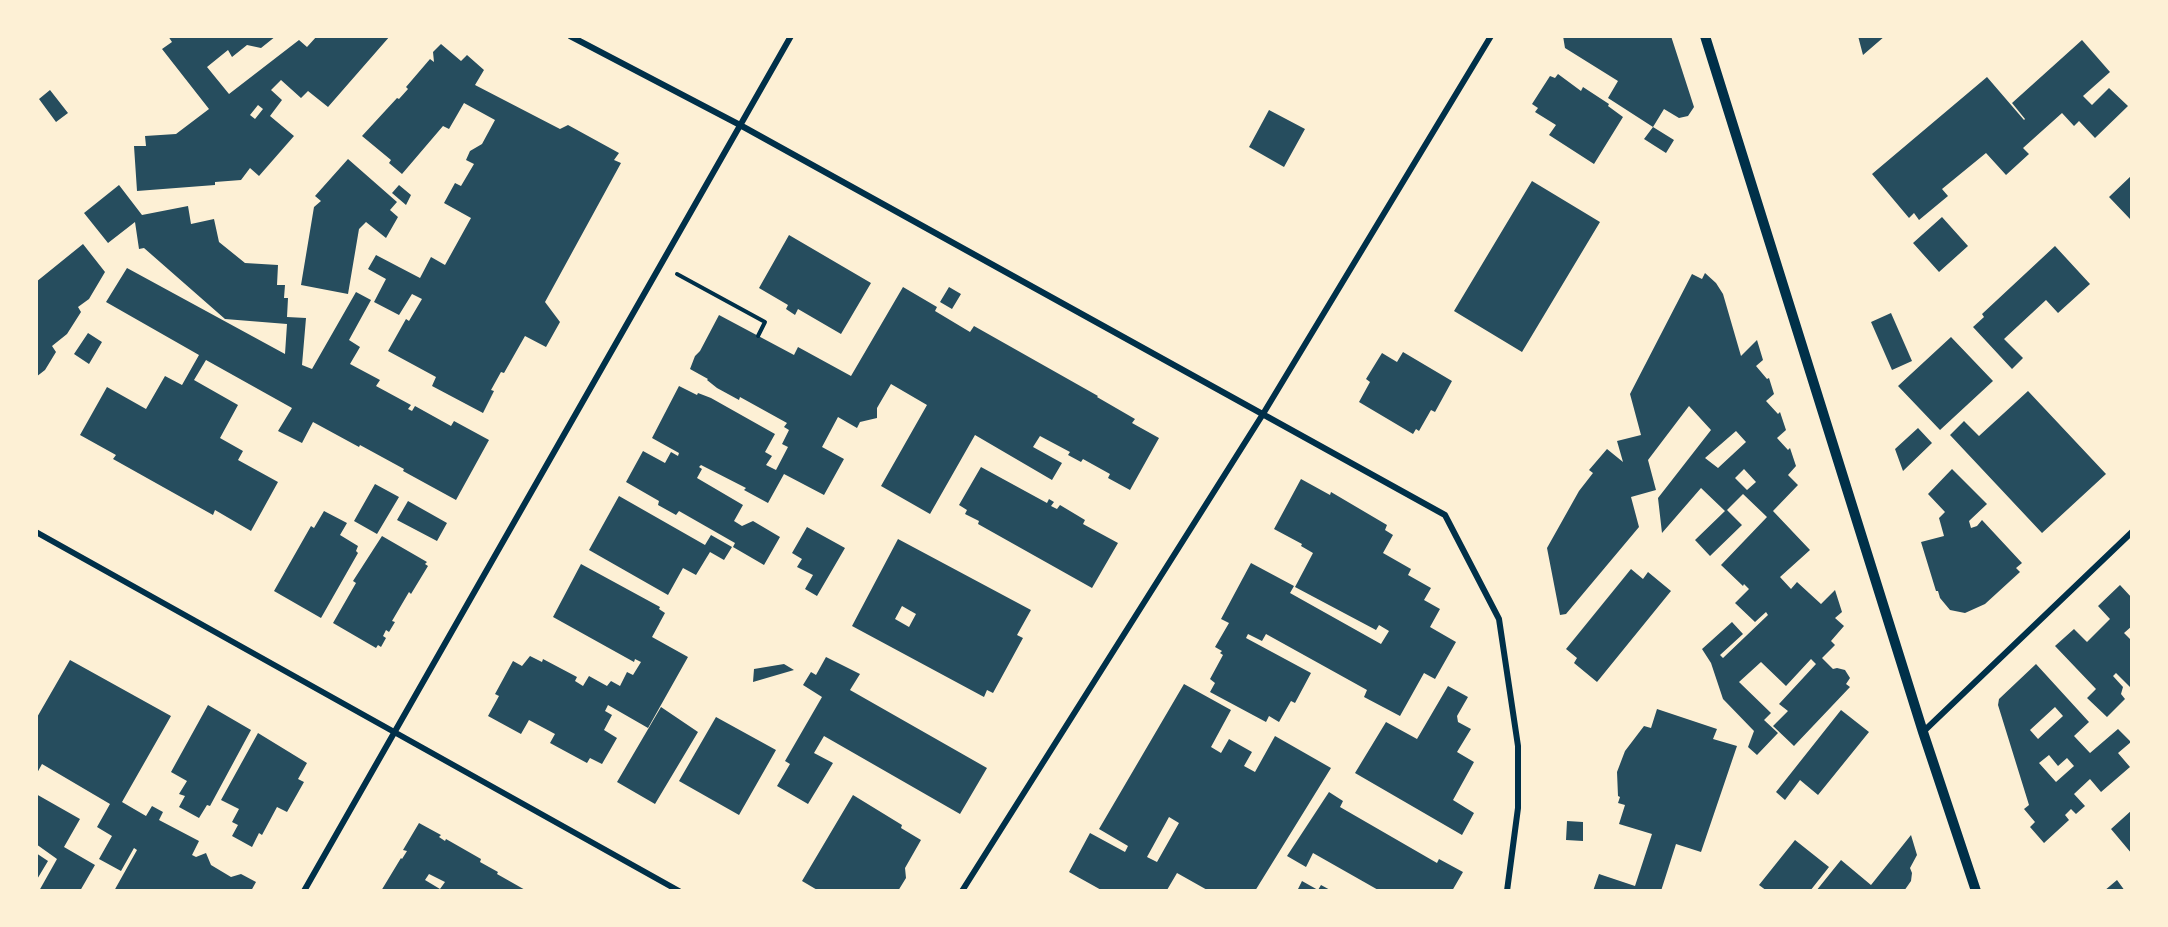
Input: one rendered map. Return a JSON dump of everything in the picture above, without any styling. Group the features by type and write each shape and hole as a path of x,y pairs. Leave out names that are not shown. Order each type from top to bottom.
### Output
{"street":[{"path":"570,36 740,125 1445,514 1499,619 1518,746 1518,808 1507,891"},
{"path":"304,891 791,36"},
{"path":"962,891 1263,414 1491,36"},
{"path":"1705,36 1923,732 1976,891"},
{"path":"36,532 679,891"},
{"path":"1923,732 2132,532"}],"path":[{"path":"661,266 765,322 758,336"}],"building":[{"path":"168,36 276,36 261,48 247,45 232,57 228,50 207,67 229,94 299,40 307,47 317,36 390,36 328,107 308,91 301,98 281,80 271,90 282,100 270,116 294,136 259,176 250,168 241,180 215,182 215,185 137,191 134,146 146,146 145,136 176,134 209,109 162,49 172,42","holes":["258,105 263,109 255,119 250,115"]},
{"path":"1563,36 1671,36 1694,107 1688,116 1679,118 1664,109 1653,127 1608,98 1618,81 1565,48"},
{"path":"1858,36 1885,36 1863,55"},
{"path":"2082,40 2110,72 2083,96 2092,105 2109,88 2128,106 2095,138 2079,121 2074,126 2062,113 2023,148 2029,154 2006,175 1986,153 1942,189 1948,196 1919,220 1914,213 1909,218 1872,174 1987,77 2024,120 2012,103"},
{"path":"441,44 461,61 467,55 484,70 475,85 560,129 568,125 619,153 614,160 621,163 545,302 560,322 546,347 525,336 504,373 501,372 491,390 494,391 483,413 432,386 436,377 388,351 406,319 409,321 422,299 412,294 399,315 374,302 386,279 368,269 376,255 420,278 431,257 445,265 471,218 444,203 455,183 461,186 474,164 466,160 470,151 482,144 495,120 464,103 449,129 443,126 402,174 389,163 391,160 362,136 408,89 406,87 430,59 434,62 433,52"},
{"path":"1558,74 1581,91 1583,87 1609,104 1608,106 1623,117 1594,164 1549,135 1556,125 1535,112 1538,108 1532,104 1550,76 1555,78"},
{"path":"50,90 68,113 56,122 39,99"},
{"path":"1269,110 1305,129 1284,167 1249,147"},
{"path":"1653,127 1674,140 1666,153 1644,139"},
{"path":"348,159 397,202 390,210 398,217 386,238 366,222 359,229 348,294 301,285 314,207 321,201 315,196"},
{"path":"2132,175 2132,217 2130,219 2109,197"},
{"path":"1532,181 1600,222 1522,352 1454,311"},
{"path":"119,185 142,215 188,206 191,224 214,219 219,242 245,263 278,265 277,285 285,285 284,298 288,298 287,317 306,318 302,365 312,369 356,292 371,300 349,340 360,347 350,364 380,380 376,386 411,405 408,409 412,411 415,406 451,426 454,421 489,440 456,500 360,445 359,447 313,422 302,443 278,431 292,408 206,360 194,380 238,405 220,438 243,451 238,460 278,482 251,531 215,510 213,515 113,459 116,455 80,435 107,387 146,409 165,376 182,385 199,355 106,302 127,268 285,354 287,324 225,319 144,248 139,249 135,222 108,243 84,213"},
{"path":"399,185 411,195 406,205 392,193"},
{"path":"1942,217 1968,246 1939,272 1913,243"},
{"path":"789,235 871,283 841,334 798,309 795,315 786,309 788,305 759,288"},
{"path":"83,244 105,272 89,299 78,307 81,312 67,334 52,346 56,352 45,370 36,377 36,282"},
{"path":"2055,246 2090,284 2058,313 2046,300 2004,339 2023,358 2012,369 1973,327 1984,317 1982,314"},
{"path":"1705,273 1716,283 1723,294 1741,356 1757,340 1763,360 1756,366 1767,379 1769,378 1774,394 1766,401 1778,414 1780,412 1786,430 1777,438 1788,450 1790,448 1796,466 1788,475 1798,485 1773,511 1810,550 1780,577 1791,589 1797,582 1821,604 1835,590 1842,612 1835,618 1844,626 1831,641 1835,645 1822,658 1833,669 1845,670 1850,678 1846,684 1850,687 1794,746 1773,726 1788,711 1779,704 1816,664 1811,659 1786,686 1761,662 1739,682 1771,713 1764,720 1778,733 1757,755 1748,747 1754,731 1723,699 1711,663 1702,649 1732,622 1743,634 1720,655 1723,658 1768,615 1766,612 1755,622 1735,603 1749,589 1721,565 1767,517 1743,494 1727,510 1742,525 1710,556 1695,540 1725,511 1701,488 1662,533 1658,498 1711,430 1689,406 1648,460 1656,490 1631,497 1639,527 1566,614 1560,615 1547,548 1579,491 1593,473 1589,470 1607,449 1623,462 1617,441 1641,435 1630,394 1692,274 1702,279","holes":["1736,431 1746,442 1718,468 1705,458","1744,469 1756,482 1747,490 1735,478"]},
{"path":"903,287 937,307 935,311 970,332 974,326 1098,396 1135,419 1132,423 1159,438 1130,490 1108,478 1110,474 1083,459 1081,462 1068,455 1070,452 1040,436 1033,447 1062,463 1052,480 975,435 930,514 881,486 927,405 891,384 877,408 877,418 860,422 857,428 838,417 822,447 844,459 824,495 784,474 768,503 744,490 746,488 701,465 699,467 702,469 697,478 743,505 734,521 742,526 753,521 780,537 764,565 733,547 735,543 679,511 676,515 658,505 659,501 626,482 643,451 665,463 671,452 678,456 679,453 652,438 679,386 697,395 698,393 711,398 775,434 765,452 772,456 766,465 776,470 788,447 782,444 789,430 784,427 787,423 740,397 739,400 717,388 708,379 690,369 719,315 794,355 798,347 851,376"},
{"path":"949,287 961,294 952,309 940,302"},
{"path":"1891,313 1912,361 1892,370 1871,322"},
{"path":"88,333 102,342 89,364 74,354"},
{"path":"1951,337 1993,381 1940,430 1898,386"},
{"path":"1403,352 1452,381 1435,412 1431,410 1419,431 1416,429 1413,434 1359,402 1370,382 1366,379 1382,353 1397,362"},
{"path":"2028,391 2106,474 2042,533 1950,435 1964,421 1979,436"},
{"path":"1918,428 1932,443 1903,471 1895,449"},
{"path":"981,467 1047,503 1049,499 1054,502 1051,506 1057,509 1060,505 1085,520 1083,524 1118,543 1092,588 978,524 979,521 965,514 967,510 959,505"},
{"path":"1952,469 1987,504 1969,521 1971,528 1977,526 1982,520 2022,563 2016,568 2020,572 1985,604 1965,613 1950,610 1940,598 1921,542 1944,536 1939,518 1945,512 1928,494"},
{"path":"1301,479 1330,495 1331,492 1387,525 1385,530 1393,535 1383,553 1411,569 1408,575 1431,588 1424,600 1440,609 1430,627 1456,642 1435,679 1424,673 1400,716 1364,697 1367,690 1266,634 1262,641 1248,634 1246,638 1311,673 1295,703 1291,701 1279,722 1269,716 1266,722 1210,692 1215,683 1210,679 1223,655 1220,653 1222,651 1215,647 1229,623 1221,619 1251,563 1294,586 1290,593 1381,644 1389,631 1379,625 1376,630 1295,587 1313,553 1301,546 1302,544 1274,529"},
{"path":"375,484 399,497 377,534 354,521"},
{"path":"619,496 705,545 711,535 732,547 724,560 710,552 696,575 683,568 668,595 589,550"},
{"path":"408,501 447,523 437,541 397,520"},
{"path":"324,511 347,523 340,535 358,546 356,551 358,553 321,618 274,591 311,526 314,528"},
{"path":"807,527 845,548 817,596 805,589 813,575 797,567 802,559 792,553"},
{"path":"382,536 427,562 425,564 428,566 411,594 409,592 392,621 395,622 389,632 386,630 383,636 386,638 381,647 378,645 376,648 333,623 356,583 353,581"},
{"path":"898,539 1031,610 1017,635 1023,638 993,693 987,690 984,697 852,626","holes":["902,606 916,614 909,627 895,619"]},
{"path":"581,564 660,607 659,609 665,613 652,637 688,657 648,728 608,705 605,711 612,715 604,730 617,738 602,764 590,758 587,763 550,743 555,734 529,720 521,734 488,716 499,696 495,694 513,661 522,666 530,656 542,662 543,659 577,677 575,681 583,686 589,676 607,686 611,681 620,686 627,672 633,675 641,662 635,659 634,662 553,617"},
{"path":"1631,569 1643,579 1648,572 1671,591 1597,682 1574,663 1577,658 1566,649"},
{"path":"2120,585 2132,598 2132,626 2124,633 2132,641 2132,689 2116,673 2113,676 2123,687 2121,694 2125,699 2107,717 2087,698 2096,689 2055,646 2074,629 2087,642 2110,619 2098,606"},
{"path":"826,657 860,674 850,690 987,768 960,814 824,736 814,753 833,763 808,804 777,786 790,764 785,761 822,697 803,685 811,672 816,675"},
{"path":"70,660 171,716 122,802 146,816 152,806 163,812 159,820 199,841 192,855 196,857 206,853 211,865 231,877 241,874 256,882 251,891 114,891 137,850 134,848 121,871 99,859 112,836 97,827 110,804 42,764 36,775 36,719"},
{"path":"784,664 794,670 753,682 754,669"},
{"path":"2036,664 2089,722 2074,736 2090,753 2118,729 2131,742 2118,753 2130,767 2101,792 2090,779 2074,794 2085,806 2076,814 2071,809 2065,815 2069,820 2044,843 2030,827 2035,822 2024,809 2029,805 1998,705 1999,699","holes":["2055,707 2063,716 2038,739 2030,730","2049,755 2058,766 2067,758 2074,766 2056,782 2039,763"]},
{"path":"1184,684 1231,710 1211,747 1221,753 1229,739 1252,752 1244,766 1255,772 1275,736 1331,768 1255,891 1209,891 1177,873 1167,890 1170,891 1103,891 1069,872 1090,833 1125,852 1128,846 1099,829","holes":["1169,817 1179,823 1157,862 1147,857"]},
{"path":"1448,686 1468,697 1457,716 1458,722 1471,729 1457,752 1474,762 1453,800 1474,813 1462,835 1355,773 1386,722 1417,739"},
{"path":"208,705 251,730 210,806 207,805 199,818 179,807 185,796 179,794 187,781 171,772"},
{"path":"661,707 698,732 655,804 617,782"},
{"path":"1657,709 1717,729 1713,739 1737,746 1701,852 1676,844 1661,891 1593,891 1599,874 1635,886 1652,834 1619,824 1625,805 1618,803 1620,797 1618,796 1617,772 1625,751 1644,726 1651,728"},
{"path":"1841,710 1869,732 1818,795 1800,780 1785,800 1776,792"},
{"path":"716,717 776,750 739,815 679,781"},
{"path":"258,733 307,763 298,779 304,782 287,812 277,807 262,835 259,833 252,847 232,836 238,825 232,822 239,809 221,800"},
{"path":"1329,792 1343,801 1340,807 1437,863 1439,859 1463,872 1452,891 1380,891 1313,853 1306,867 1287,856"},
{"path":"36,794 80,819 64,847 95,865 80,891 39,891 57,859 36,844"},
{"path":"853,795 902,825 901,828 921,840 905,868 906,878 898,891 819,891 802,881"},
{"path":"2132,810 2132,854 2111,829"},
{"path":"1567,821 1583,822 1583,841 1566,840"},
{"path":"419,823 441,835 439,837 445,841 446,839 481,859 480,862 498,872 497,874 527,891 381,891 407,851 403,850","holes":["429,874 445,882 440,889 425,880"]},
{"path":"1911,835 1917,855 1910,868 1911,881 1904,891 1816,891 1841,860 1871,885"},
{"path":"1795,840 1829,867 1810,891 1767,891 1759,885"},
{"path":"36,853 48,861 36,881"},
{"path":"2117,880 2125,891 2104,891"},
{"path":"1302,881 1318,890 1321,885 1332,891 1297,891"}]}
